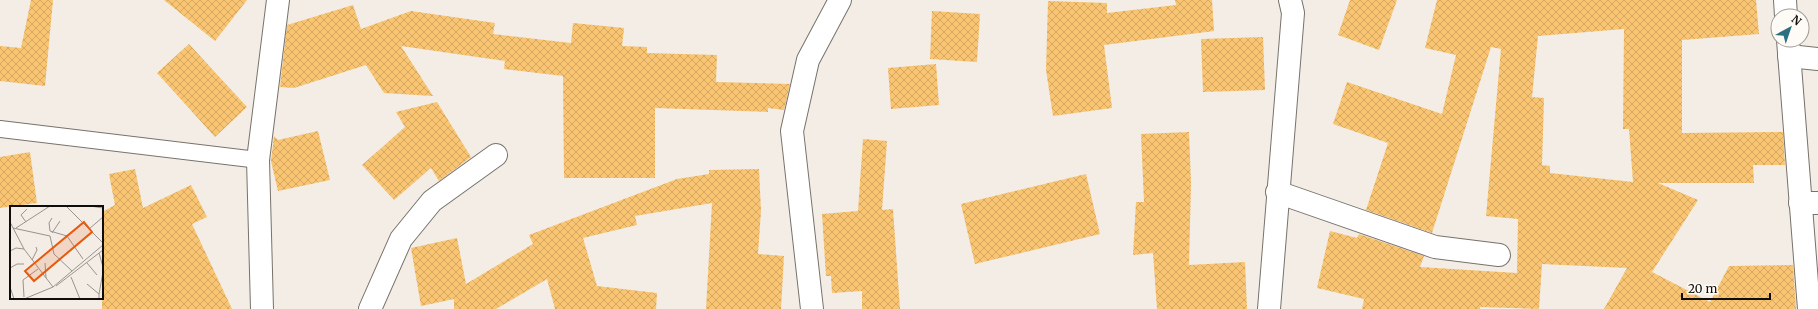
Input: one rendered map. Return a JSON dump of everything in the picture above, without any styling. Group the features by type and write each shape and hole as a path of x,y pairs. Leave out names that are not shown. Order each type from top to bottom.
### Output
{"street":[{"path":"262,309 258,160 278,0"},
{"path":"812,309 792,131 808,60 840,0"},
{"path":"1269,309 1277,192 1293,13 1290,0"},
{"path":"1809,309 1809,203 1788,48 1818,59"},
{"path":"370,309 401,238 432,201 496,155"},
{"path":"1277,192 1435,247 1499,255"}],"lane":[{"path":"0,128 258,160"}],"building":[{"path":"31,0 53,0 45,86 0,81 0,46 21,48"},
{"path":"164,0 247,0 215,41"},
{"path":"1175,0 1212,0 1214,31 1104,45 1112,108 1053,116 1046,70 1048,1 1107,3 1107,13 1176,5"},
{"path":"1350,0 1397,0 1379,50 1338,35"},
{"path":"1437,0 1756,0 1759,34 1682,40 1682,133 1783,132 1785,165 1753,165 1754,183 1658,183 1698,200 1652,272 1710,302 1729,266 1793,265 1796,309 1604,309 1627,268 1542,264 1539,309 1480,307 1480,309 1362,309 1364,299 1317,288 1330,231 1357,238 1359,234 1424,256 1420,267 1517,273 1518,219 1486,216 1501,49 1491,47 1432,233 1366,210 1388,143 1333,124 1347,82 1442,114 1456,55 1425,48","holes":["1624,29 1623,129 1629,129 1633,182 1550,173 1550,166 1542,165 1544,98 1532,97 1538,36"]},
{"path":"353,5 361,29 411,11 495,23 493,34 571,43 573,23 624,28 622,46 647,47 647,53 717,55 716,82 790,84 784,110 768,108 768,112 655,108 655,178 564,178 563,76 504,69 505,61 401,46 433,96 384,93 366,65 294,88 280,87 287,25"},
{"path":"932,11 980,14 977,62 930,59"},
{"path":"1263,37 1265,90 1203,92 1201,39"},
{"path":"189,44 247,107 215,137 157,73"},
{"path":"936,64 939,105 891,109 888,68"},
{"path":"437,102 471,157 439,181 431,168 394,200 362,165 405,127 396,112"},
{"path":"318,131 330,180 278,191 271,161 274,136 278,140"},
{"path":"1189,132 1191,183 1189,265 1245,262 1247,309 1157,309 1153,253 1133,255 1136,202 1144,202 1141,134"},
{"path":"863,139 887,141 882,210 893,209 900,309 862,309 862,291 832,293 831,276 826,276 822,214 858,211"},
{"path":"30,152 37,203 0,208 0,157"},
{"path":"135,169 143,208 191,185 207,217 192,224 232,309 102,309 103,211 115,205 109,174"},
{"path":"759,169 761,211 758,254 784,256 781,309 706,309 712,203 635,216 637,225 583,238 597,286 657,293 656,309 555,309 547,279 496,309 454,309 454,299 421,306 411,248 457,238 466,284 533,244 529,235 677,179 709,174 709,170"},
{"path":"1086,174 1100,234 975,264 961,204"}]}
